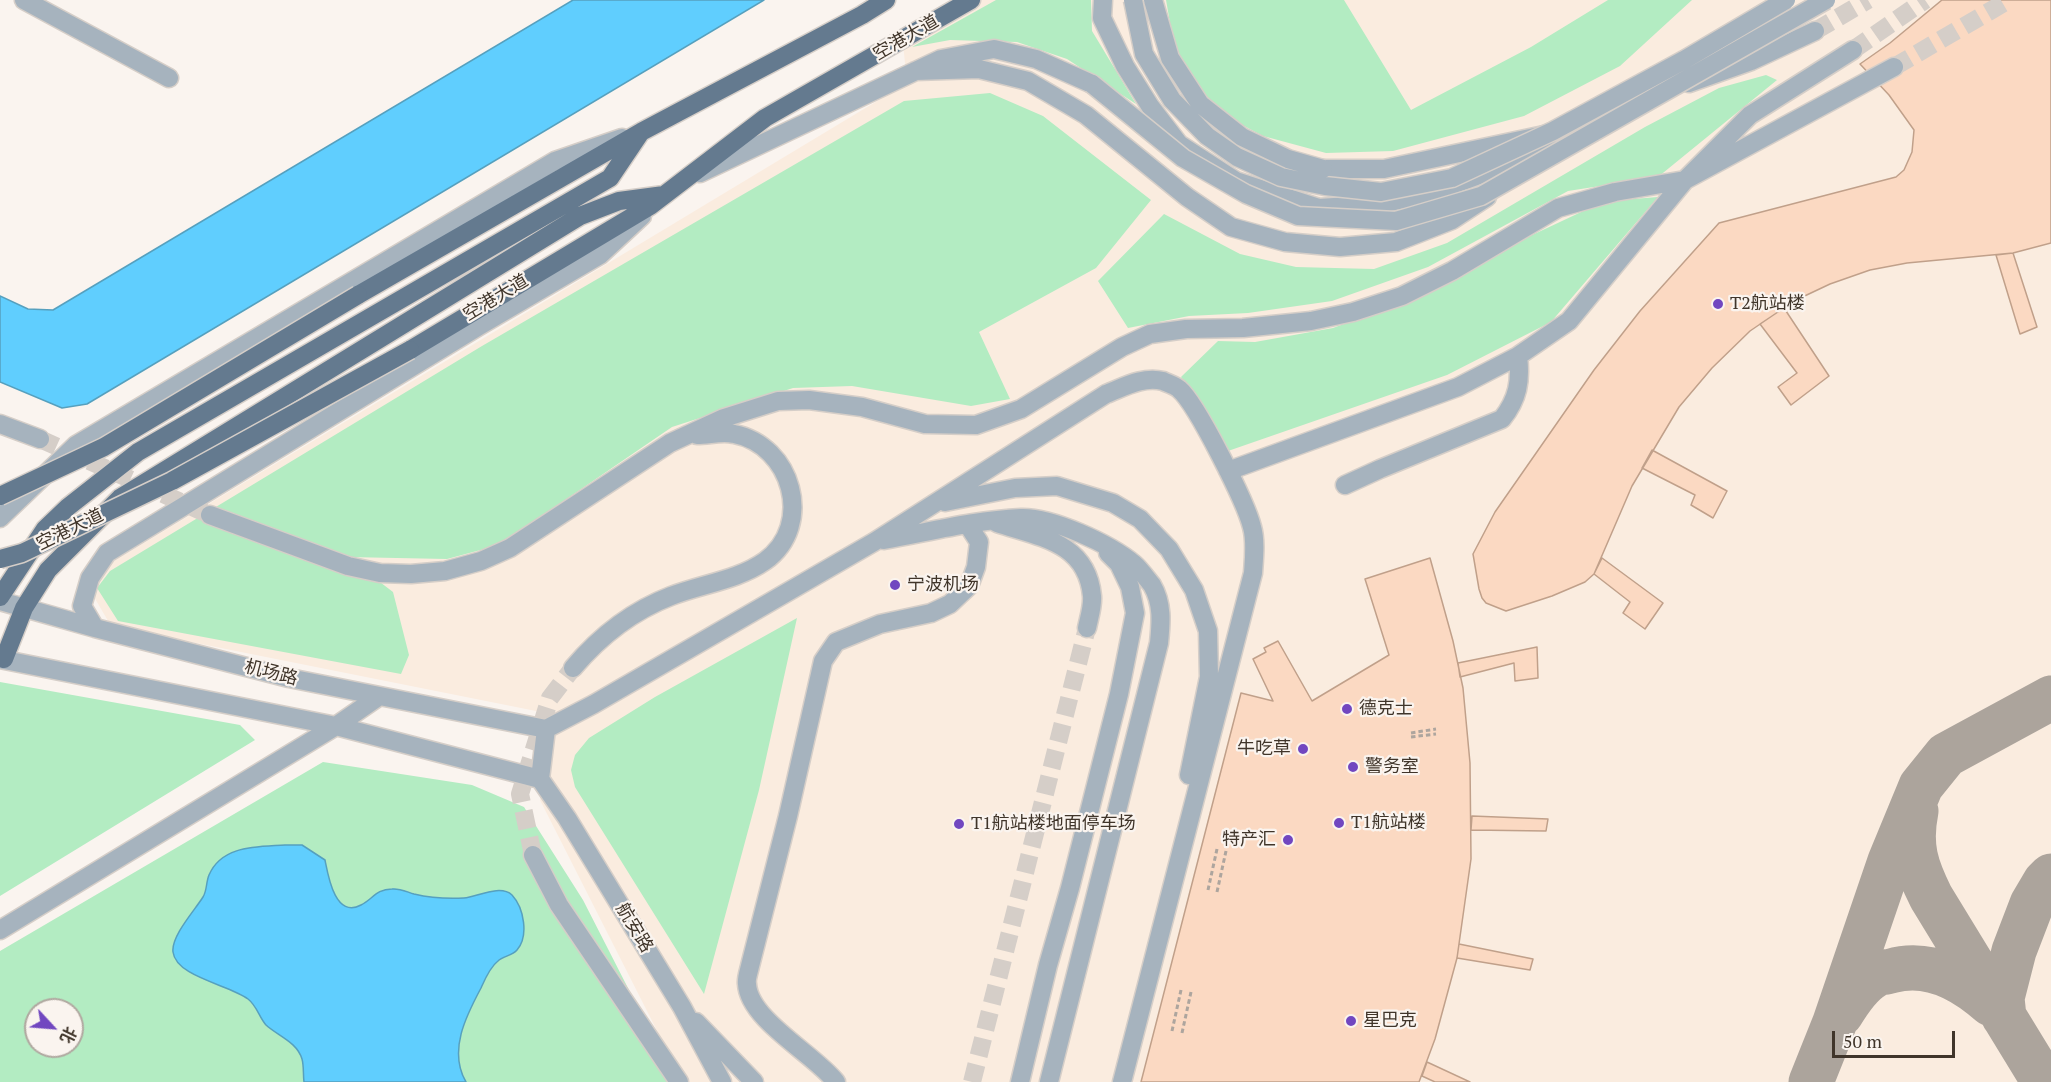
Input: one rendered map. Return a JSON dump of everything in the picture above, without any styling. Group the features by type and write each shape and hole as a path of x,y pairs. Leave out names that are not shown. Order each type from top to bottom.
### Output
{"main road":[{"path":"0,496 104,447 358,295 641,132 862,15 886,0"},
{"name":"空港大道","path":"0,559 22,553 172,481 410,350 650,206 765,118 971,0"},
{"path":"0,599 45,529 68,507 138,452 610,178 641,132"},
{"path":"2,659 24,608 48,570 120,498 580,216 619,201 664,195"}],"street":[{"path":"24,0 169,78"},
{"path":"1103,0 1102,18 1125,66 1150,106 1179,144 1236,181 1319,208 1380,204 1424,195 1562,146"},
{"path":"1133,0 1144,54 1173,100 1208,136 1237,157 1281,177 1325,186 1381,192 1452,178 1553,131 1684,60 1786,0"},
{"path":"1153,0 1170,58 1200,104 1242,137 1288,159 1323,169 1384,169 1596,124"},
{"path":"682,182 941,59 994,49 1036,59 1092,84 1183,158 1246,194 1298,216 1396,221 1481,196 1826,0"},
{"path":"915,71 979,69 1028,81 1086,116 1187,197 1231,227 1285,242 1340,247 1396,242 1452,220 1596,124 1642,102 1751,62 1815,31"},
{"path":"1228,471 1458,387 1518,356 1569,321 1685,180 1750,115 1853,50"},
{"path":"210,515 348,566 380,573 411,574 445,571 481,561 510,548 670,443 724,418 778,401 798,400 862,407 925,424 976,425 1021,409 1122,347 1150,334 1186,328 1243,328 1311,321 1353,312 1402,296 1452,271 1558,208 1615,192 1685,180 1894,67"},
{"path":"0,518 76,445 555,161 641,132"},
{"path":"95,628 82,606 90,578 107,553 479,326 600,255 664,195"},
{"path":"1345,486 1380,469 1502,419 1512,407 1518,389 1520,375 1518,356"},
{"path":"540,778 546,729 873,542 1106,394 1145,379 1161,381 1179,388 1195,410 1228,471 1253,528 1253,573 1122,1082"},
{"path":"0,423 40,440"},
{"path":"573,668 588,650 631,616 670,596 741,574 766,560 784,541 791,520 793,498 786,474 774,456 759,444 733,434 687,436"},
{"path":"934,504 1015,488 1057,486 1113,502 1140,519 1169,549 1194,590 1208,631 1209,677 1186,792 1145,946 1122,1054 1112,1082"},
{"path":"873,542 1023,518 1067,527 1098,542 1135,564 1153,587 1162,615 1159,643 1049,1082"},
{"path":"992,522 1056,543 1073,552 1086,570 1092,597 1087,628"},
{"path":"836,1082 820,1064 782,1035 756,1009 747,985 750,966 788,816 823,660 836,642 880,624 932,613 950,604 969,586 976,567 979,542 968,525"},
{"path":"1020,1082 1119,694 1135,613 1130,587 1119,564 1098,542"},
{"name":"机场路","path":"0,599 95,628 289,678 546,729"},
{"name":"机场路","path":"2,659 336,726 540,778"},
{"path":"0,930 336,726 378,697"},
{"name":"航安路","path":"540,778 682,1007 722,1082"},
{"path":"532,855 559,905 679,1082"},
{"path":"682,1007 754,1082"}],"path":[{"path":"1411,732 1436,729"},
{"path":"1411,737 1436,734"},
{"path":"1208,890 1216,849"},
{"path":"1217,892 1226,851"},
{"path":"1172,1031 1181,990"},
{"path":"1182,1033 1191,992"}],"shaded area":[{"path":"978,0 2051,0 2051,1082 683,1082 540,800 551,714 111,626 90,590 109,564 907,83 903,43"}],"green space":[{"path":"996,0 1091,0 1092,31 1136,104 1067,59 1017,42 950,40 912,47"},
{"path":"1166,0 1344,0 1411,110 1531,47 1608,0 1692,0 1620,66 1524,116 1393,151 1326,153 1263,136 1216,111 1175,51"},
{"path":"1766,75 1777,80 1658,177 1568,191 1428,267 1332,301 1248,313 1189,316 1128,328 1098,281 1164,214 1240,254 1296,267 1374,269 1447,243 1645,127 1719,88"},
{"path":"990,93 1043,116 1151,200 1096,268 979,332 1010,399 971,406 852,386 793,388 672,427 499,545 447,559 347,557 393,592 409,655 401,674 118,621 97,588 110,571 482,346 904,101"},
{"path":"1658,197 1551,322 1447,375 1228,451 1212,421 1181,377 1218,341 1255,342 1333,328 1421,296 1513,244 1594,206 1621,200"},
{"path":"797,618 759,790 704,994 575,787 571,770 575,755 589,738 655,697"},
{"path":"0,682 240,725 255,740 0,896"},
{"path":"323,762 472,785 524,807 583,900 676,1082 0,1082 0,951"}],"water":[{"path":"573,0 764,0 87,404 62,408 0,382 0,296 28,309 53,310"},
{"path":"302,845 325,860 334,893 345,906 352,908 365,903 378,892 387,889 445,898 464,898 495,891 512,895 522,914 523,937 521,944 513,954 500,959 490,970 465,1022 459,1046 459,1058 466,1082 304,1082 300,1053 292,1044 266,1025 248,999 193,974 176,961 173,946 176,938 204,895 209,875 215,865 222,858 241,850"}],"building":[{"name":"T2航站楼","path":"1942,0 2051,0 2051,243 2013,253 1907,263 1870,270 1830,284 1794,301 1750,331 1712,368 1679,407 1632,486 1594,574 1585,582 1552,596 1506,611 1486,603 1479,589 1473,554 1495,512 1594,370 1640,311 1719,223 1896,177 1904,170 1912,152 1914,130 1889,95 1860,64 1890,43"},
{"path":"2013,253 2037,327 2020,334 1996,255"},
{"path":"1784,308 1829,376 1791,405 1778,387 1797,373 1760,324"},
{"path":"1652,450 1727,491 1713,518 1691,505 1695,495 1642,468"},
{"name":"T1航站楼","path":"1430,558 1453,641 1463,688 1470,763 1471,859 1457,958 1435,1039 1419,1082 1141,1082 1241,693 1273,701 1253,659 1266,652 1264,648 1278,641 1312,701 1389,655 1365,579"},
{"path":"1602,558 1663,603 1645,629 1623,613 1630,602 1594,574"},
{"path":"1537,647 1538,678 1515,681 1514,663 1460,677 1458,663"},
{"path":"1472,816 1548,819 1546,831 1471,830"},
{"path":"1459,944 1533,959 1530,970 1457,958"},
{"path":"1427,1062 1470,1082 1435,1082 1422,1076"}],"taxiway":[{"path":"1811,1082 1835,1022 1890,861 1921,786 1946,755 2051,698"},
{"path":"1916,811 1913,835 1915,856 1931,897 2044,1082"},
{"path":"2004,1017 2002,998 2014,951 2032,904 2051,876"},
{"path":"1841,1014 1855,993 1869,979 1880,973 1905,968 1919,968 1945,974 1969,987 1991,1004"}],"tunnel":[{"path":"1815,31 1868,0"},
{"path":"1853,50 1925,0"},
{"path":"1894,67 2009,0"},
{"path":"40,439 210,515"},
{"path":"972,1082 1087,628"},
{"path":"533,855 520,794 550,698 573,668"}],"place":[{"name":"T2航站楼","path":"1718,304"},
{"name":"宁波机场","path":"895,585"},
{"name":"德克士","path":"1347,709"},
{"name":"牛吃草","path":"1303,749"},
{"name":"警务室","path":"1353,767"},
{"name":"T1航站楼","path":"1339,823"},
{"name":"T1航站楼地面停车场","path":"959,824"},
{"name":"特产汇","path":"1288,840"},
{"name":"星巴克","path":"1351,1021"}]}
